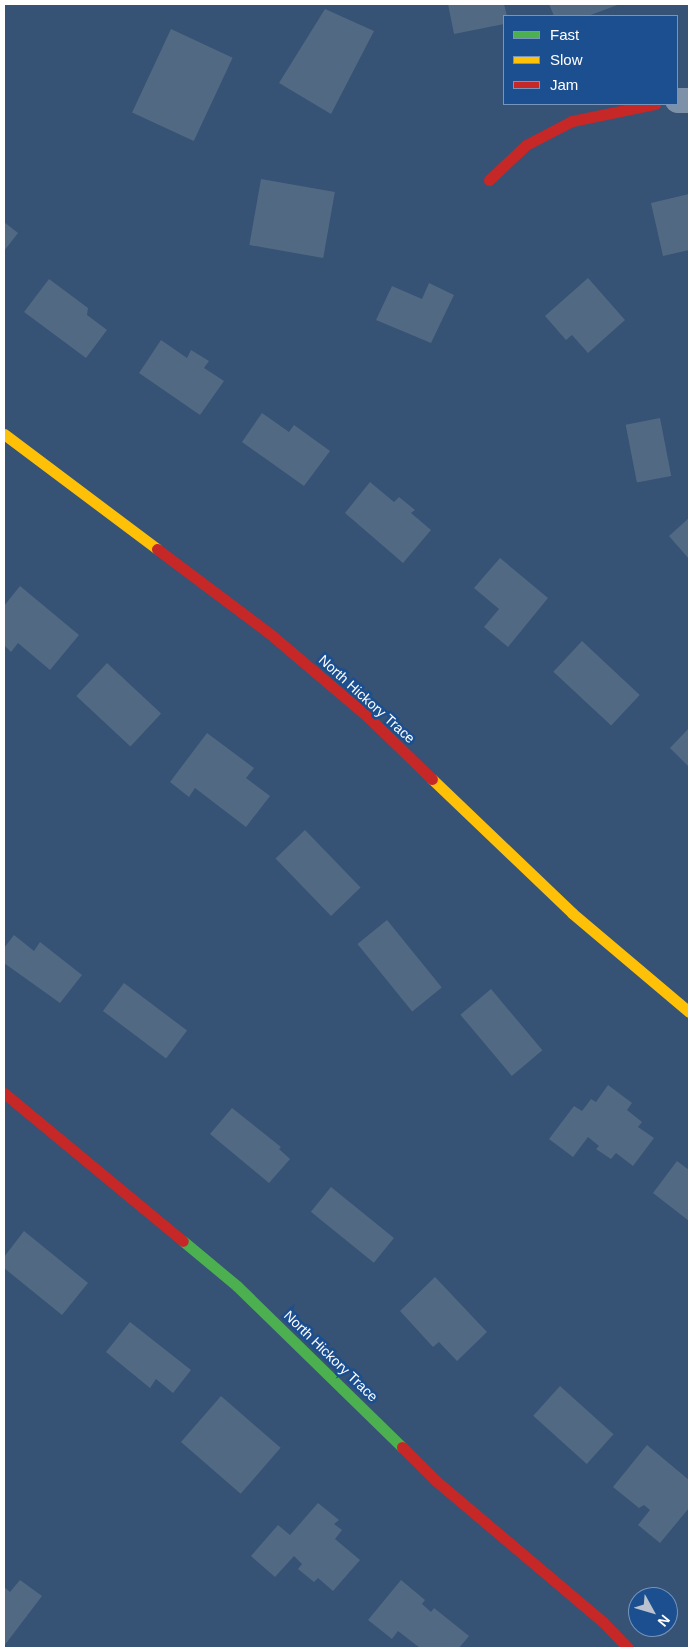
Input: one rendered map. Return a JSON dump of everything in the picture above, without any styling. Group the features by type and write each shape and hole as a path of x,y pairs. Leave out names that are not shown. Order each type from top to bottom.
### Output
{"street":[{"path":"490,180 526,145 572,122 650,105"},
{"name":"North Hickory Trace","path":"4,434 269,633 368,717 572,912 689,1012"},
{"name":"North Hickory Trace","path":"4,1093 237,1286 435,1480 604,1622 628,1648"}],"building":[{"path":"448,4 504,4 507,15 503,15 503,24 454,34"},
{"path":"549,4 620,4 591,15 554,15"},
{"path":"325,9 374,31 331,114 279,83"},
{"path":"171,29 233,58 194,141 132,112"},
{"path":"261,179 335,192 323,258 249,245"},
{"path":"689,194 689,250 663,256 651,203"},
{"path":"4,222 18,233 4,251"},
{"path":"588,278 625,320 588,353 572,335 566,340 545,316"},
{"path":"49,279 88,308 87,315 107,330 86,358 24,312"},
{"path":"429,283 454,295 431,343 376,320 392,286 422,299"},
{"path":"161,340 187,358 191,350 209,361 204,368 224,381 200,415 139,373"},
{"path":"262,413 289,432 294,425 330,451 304,486 242,442"},
{"path":"660,418 671,476 637,483 626,425"},
{"path":"370,482 394,502 399,497 415,510 411,513 431,530 403,563 345,513"},
{"path":"689,518 689,559 669,536"},
{"path":"500,558 548,598 508,647 484,627 499,609 474,588"},
{"path":"20,586 79,635 50,670 18,643 11,652 4,645 4,606"},
{"path":"582,641 640,695 611,726 553,672"},
{"path":"107,663 161,713 130,746 76,696"},
{"path":"689,728 689,767 670,748"},
{"path":"207,733 254,768 246,778 270,796 246,827 195,788 189,797 170,782"},
{"path":"305,830 361,888 331,916 276,858"},
{"path":"387,920 442,988 412,1012 357,944"},
{"path":"14,935 34,951 40,942 82,975 60,1003 4,963 4,948"},
{"path":"124,983 187,1031 166,1058 103,1011"},
{"path":"491,989 542,1050 512,1076 460,1015"},
{"path":"608,1085 632,1103 627,1110 642,1122 638,1127 654,1138 633,1166 616,1153 611,1159 596,1149 599,1146 588,1137 573,1157 549,1139 574,1106 582,1111 591,1099 596,1102"},
{"path":"232,1108 281,1147 279,1149 290,1159 269,1183 210,1134"},
{"path":"677,1161 689,1170 689,1221 653,1193"},
{"path":"331,1187 394,1238 374,1263 311,1212"},
{"path":"24,1231 88,1283 62,1315 4,1268 4,1257"},
{"path":"435,1277 487,1332 457,1361 439,1342 433,1347 400,1311"},
{"path":"130,1322 191,1370 173,1393 156,1379 150,1388 106,1352"},
{"path":"560,1386 614,1434 587,1464 533,1416"},
{"path":"221,1396 281,1448 241,1494 181,1442"},
{"path":"647,1445 689,1480 689,1508 660,1543 638,1525 650,1510 644,1505 639,1508 613,1487"},
{"path":"318,1503 339,1520 334,1524 342,1530 335,1539 360,1560 333,1591 318,1578 314,1582 298,1569 302,1564 294,1556 275,1577 251,1556 278,1525 290,1535"},
{"path":"20,1580 42,1596 4,1646 4,1587 10,1592"},
{"path":"401,1580 425,1600 422,1604 431,1612 434,1608 469,1636 459,1648 420,1648 398,1631 392,1639 368,1620"}],"traffic: fast":[{"path":"183,1241 237,1286 402,1447"}],"traffic: slow":[{"path":"4,434 157,549"},
{"path":"432,779 572,913 689,1012"}],"traffic: jam":[{"path":"489,180 526,145 572,121 650,105"},
{"path":"157,549 269,633 368,717 432,779"},
{"path":"4,1093 183,1241"},
{"path":"402,1447 435,1480 603,1622 628,1648"}]}
